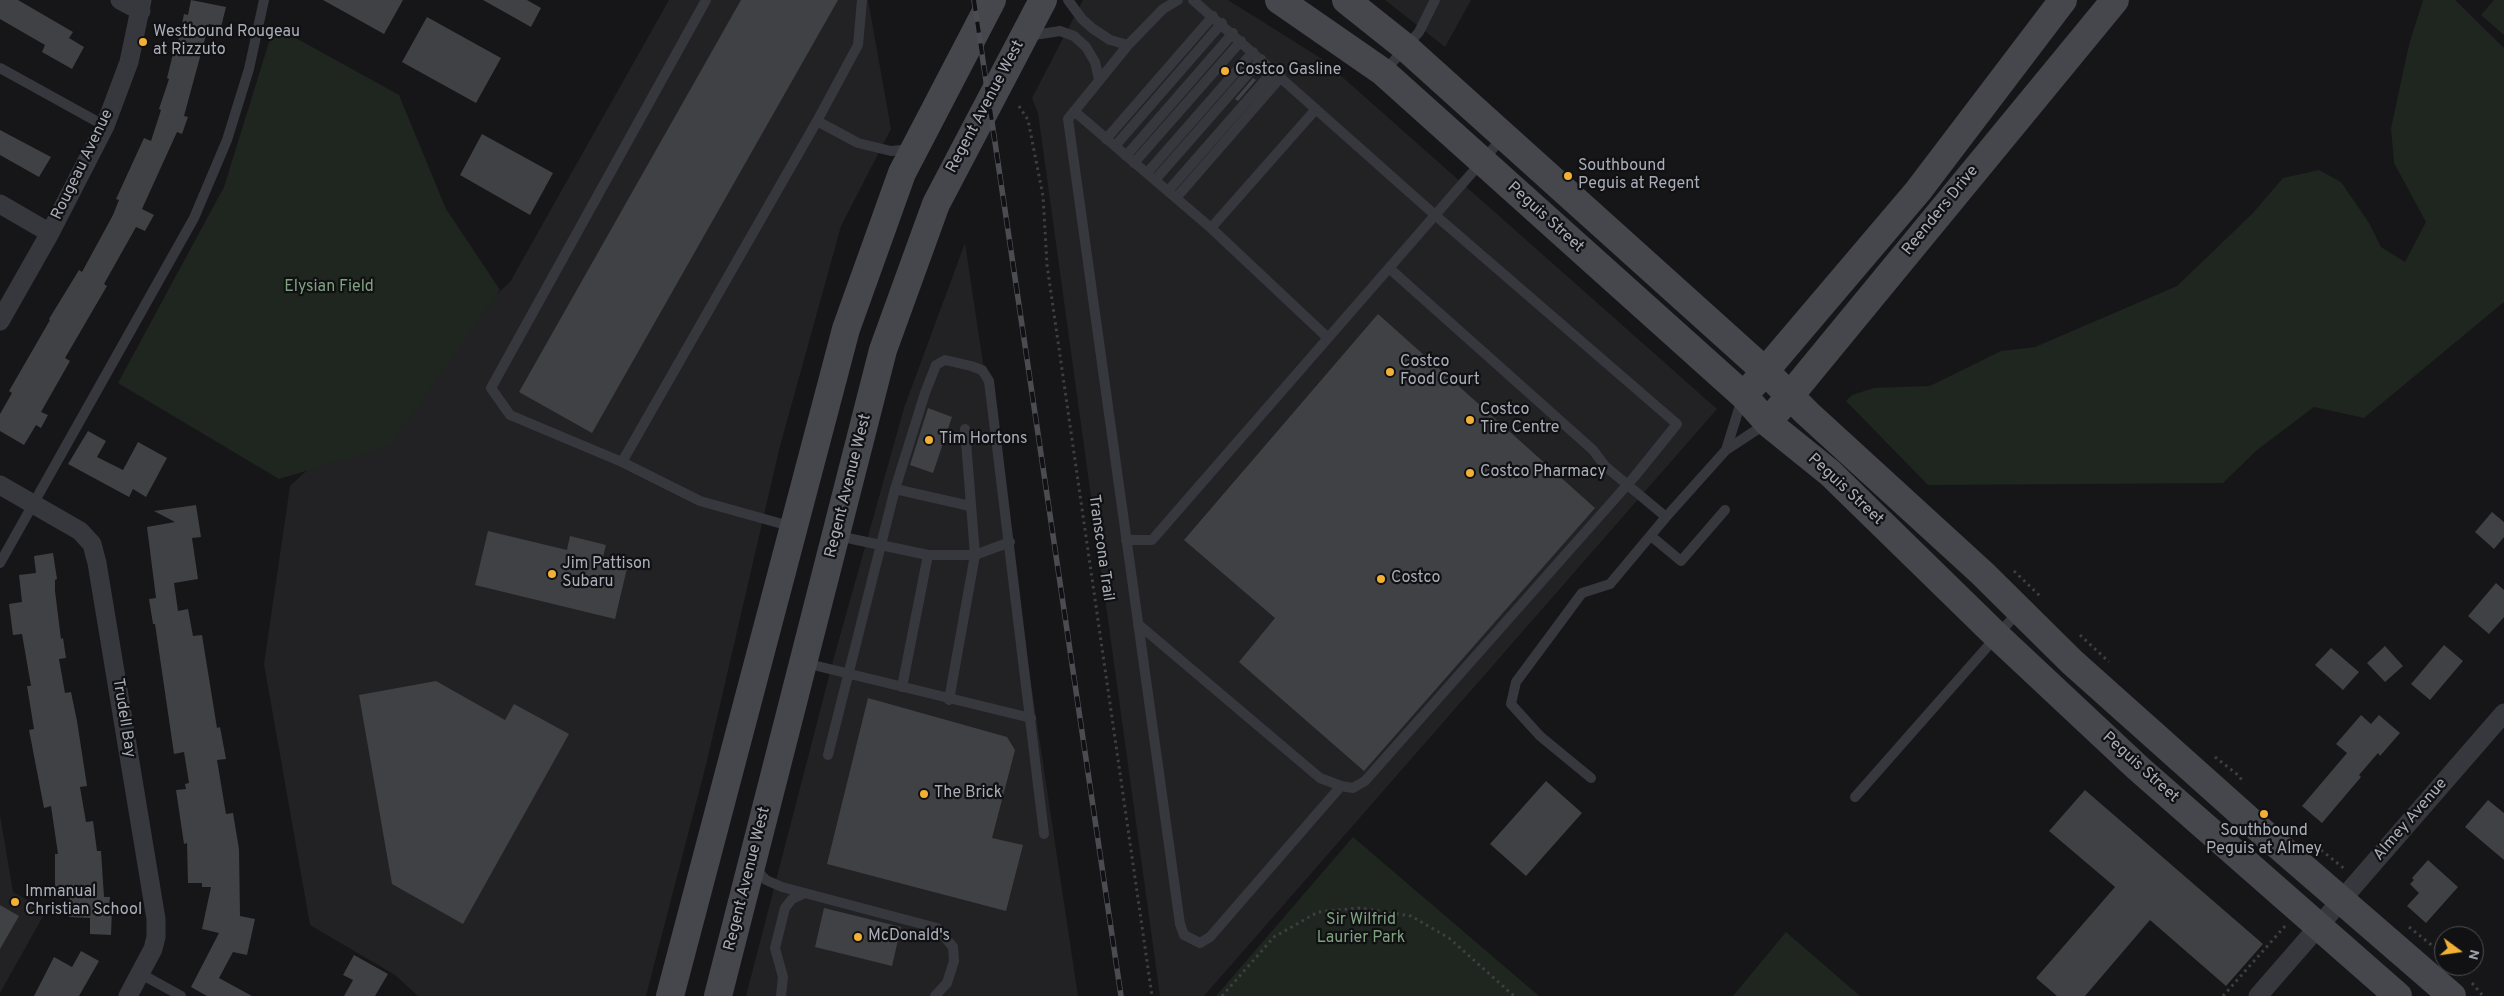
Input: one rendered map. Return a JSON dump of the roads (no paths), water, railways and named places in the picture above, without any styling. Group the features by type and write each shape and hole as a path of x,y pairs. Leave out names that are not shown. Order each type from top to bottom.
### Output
{"street":[{"path":"120,0 142,6"},
{"path":"691,996 673,984 846,329 902,173 992,0"},
{"name":"Regent Avenue West","path":"721,994 883,350 936,204 1043,0"},
{"name":"Peguis Street","path":"1279,0 1383,72 1743,395 1768,423 1830,473 1997,636 2138,768 2398,996"},
{"name":"Peguis Street","path":"1346,0 1405,47 1766,372 1789,396 2079,668 2335,882 2452,996"},
{"name":"Reenders Drive","path":"1743,395 1766,372 1918,191 2063,0"},
{"name":"Reenders Drive","path":"1768,423 2115,0"},
{"name":"Rougeau Avenue","path":"0,321 50,233 106,126 129,62 142,6"},
{"path":"0,204 50,233"},
{"name":"Trudell Bay","path":"0,485 80,531 92,544 97,563 156,919 156,937 153,949 128,996"},
{"path":"794,528 836,535"},
{"name":"Almey Avenue","path":"2258,996 2309,917 2335,882 2504,713"}],"lane":[{"path":"0,563 194,218 227,140 249,69 264,0"},
{"path":"706,0 491,388 510,415 622,462 700,501 794,528"},
{"path":"622,462 817,121 858,44 862,0"},
{"path":"1068,0 1082,19 1092,28 1110,40 1128,46"},
{"path":"1178,0 1163,9 1128,46 1068,119 1180,924 1184,935 1200,943 1210,937 1341,786"},
{"path":"1138,624 1320,778 1341,786 1353,788 1365,781 1627,485 1677,424 1435,215 1233,33 1193,0"},
{"path":"1383,72 1419,32 1435,0"},
{"path":"1106,139 1213,16"},
{"path":"1115,146 1222,24"},
{"path":"1023,38 1043,32 1060,31 1074,36 1086,48 1095,62 1100,80"},
{"path":"1126,156 1233,33"},
{"path":"1134,163 1241,41"},
{"path":"1151,177 1257,56"},
{"path":"0,68 106,126"},
{"path":"1168,191 1278,74"},
{"path":"1176,198 1278,74"},
{"path":"1211,228 1316,109"},
{"path":"1074,111 1211,228 1328,338"},
{"path":"817,121 858,143 891,151 914,149"},
{"path":"1126,540 1152,540 1504,136"},
{"path":"1389,268 1593,450 1606,466 1627,485 1666,517"},
{"path":"828,755 895,489 925,393 936,365 946,360 982,370 989,381 1044,834"},
{"path":"1726,450 1743,395"},
{"path":"1590,778 1540,736 1511,704 1516,682 1582,593 1610,584 1666,517 1726,450 1768,423"},
{"path":"949,700 975,555 965,429"},
{"path":"895,489 970,506"},
{"path":"1651,536 1681,561 1726,510"},
{"path":"836,535 928,555 975,555 1010,542"},
{"path":"902,687 928,555"},
{"path":"1855,796 2019,610"},
{"path":"804,663 949,700 1031,718"},
{"path":"752,865 766,880 782,887 937,928 953,947 954,961 947,983 935,996"},
{"path":"782,996 783,977 775,948 785,908 792,899 803,894"},
{"path":"141,974 181,996"}],"railway":[{"path":"974,0 1121,996"}],"place":[{"name":"Westbound Rougeau at Rizzuto","path":"143,42"},
{"name":"Costco Gasline","path":"1225,71"},
{"name":"Southbound Peguis at Regent","path":"1568,176"},
{"name":"Costco Food Court","path":"1390,372"},
{"name":"Costco Tire Centre","path":"1470,420"},
{"name":"Tim Hortons","path":"929,440"},
{"name":"Costco Pharmacy","path":"1470,473"},
{"name":"Jim Pattison Subaru","path":"552,574"},
{"name":"Costco","path":"1381,579"},
{"name":"The Brick","path":"924,794"},
{"name":"Southbound Peguis at Almey","path":"2264,814"},
{"name":"Immanual Christian School","path":"15,902"},
{"name":"McDonald's","path":"858,937"}],"park label":[{"name":"Elysian Field","path":"329,288"},
{"name":"Sir Wilfrid Laurier Park","path":"1361,930"}]}
